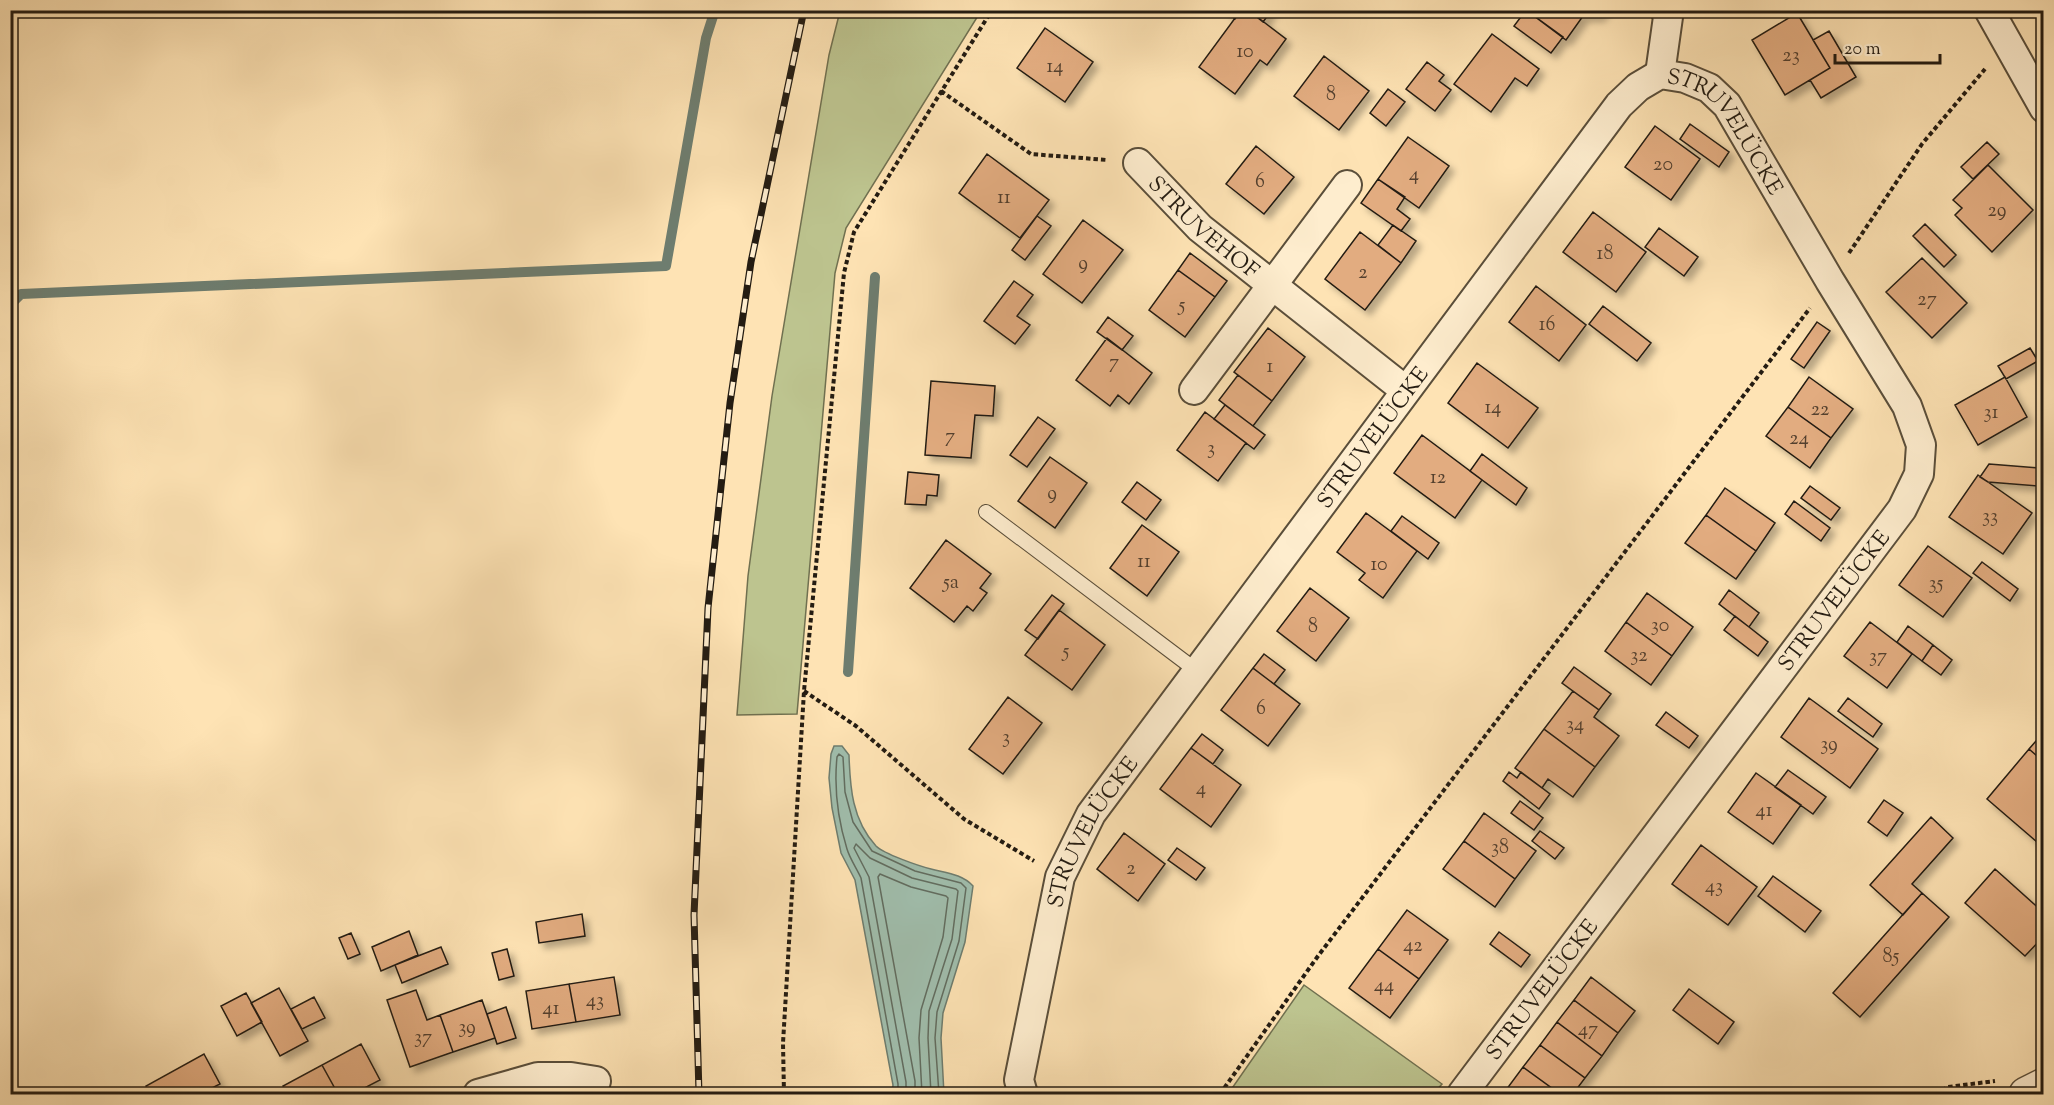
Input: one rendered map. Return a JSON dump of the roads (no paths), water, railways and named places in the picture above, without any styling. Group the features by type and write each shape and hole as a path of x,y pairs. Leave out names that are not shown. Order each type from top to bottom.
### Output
{"street":[{"path":"1660,74 1668,17 1665,10"},
{"path":"1989,10 2043,108"},
{"name":"STRUVELÜCKE","path":"1023,1095 1019,1080 1060,877 1091,814 1619,105 1638,87 1660,74 1685,78 1709,88 1727,105 1830,281 1907,406 1921,445 1919,474 1902,508 1462,1095"},
{"name":"STRUVEHOF","path":"1138,163 1200,228 1405,390"},
{"name":"STRUVEHOF","path":"1194,390 1347,185"},
{"path":"478,1095 538,1077 571,1077 596,1081"},
{"path":"2016,1087 2043,1085"}],"lane":[{"path":"986,512 1197,671"}],"water":[{"path":"834,746 842,746 849,755 850,779 857,814 876,846 910,863 959,876 973,886 965,942 943,1013 941,1038 944,1094 892,1094 893,1085 855,880 841,853 832,808 829,778"}],"waterway":[{"path":"10,305 21,294 666,266 706,38 715,10"},
{"path":"848,672 875,277"}],"railway":[{"path":"699,1094 694,915 708,608 730,403 751,262 804,10"}]}
